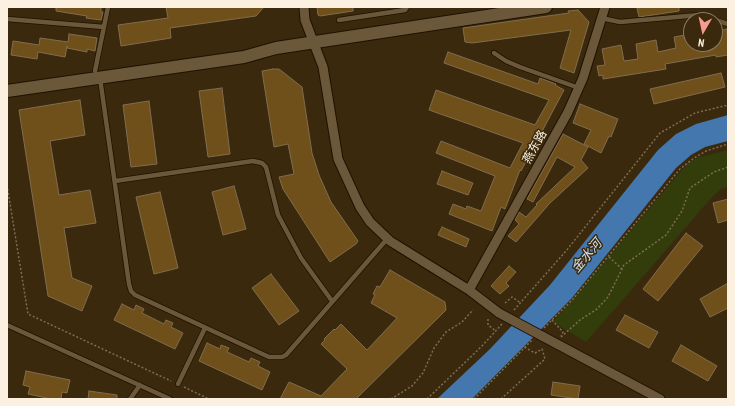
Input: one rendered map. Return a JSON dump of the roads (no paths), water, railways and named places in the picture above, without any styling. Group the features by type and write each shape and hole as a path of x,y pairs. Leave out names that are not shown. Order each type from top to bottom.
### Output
{"street":[{"path":"304,7 305,20 323,67 338,159 360,207 370,222 387,239 405,252 469,290 502,316 540,334 660,399"},
{"path":"7,91 243,49 276,48 546,7"},
{"name":"燕东路","path":"469,290 568,112 579,88 605,7"},
{"path":"7,83 97,74"}],"lane":[{"path":"108,7 97,74 115,181 131,292 205,328 270,357 282,357 286,355 387,239"},
{"path":"339,20 405,10 407,7"},
{"path":"601,18 620,22 699,15 728,24"},
{"path":"7,19 104,27"},
{"path":"494,52 506,61 520,67 579,88"},
{"path":"115,181 253,161 262,163 266,167 278,215 301,258 332,301"},
{"path":"7,325 170,399"},
{"path":"178,384 205,328"},
{"path":"130,399 140,385"}],"water":[{"name":"金水河","path":"728,115 728,141 705,147 691,155 676,168 572,298 472,399 437,399 490,349 550,285 658,150 676,134 696,124"}]}
